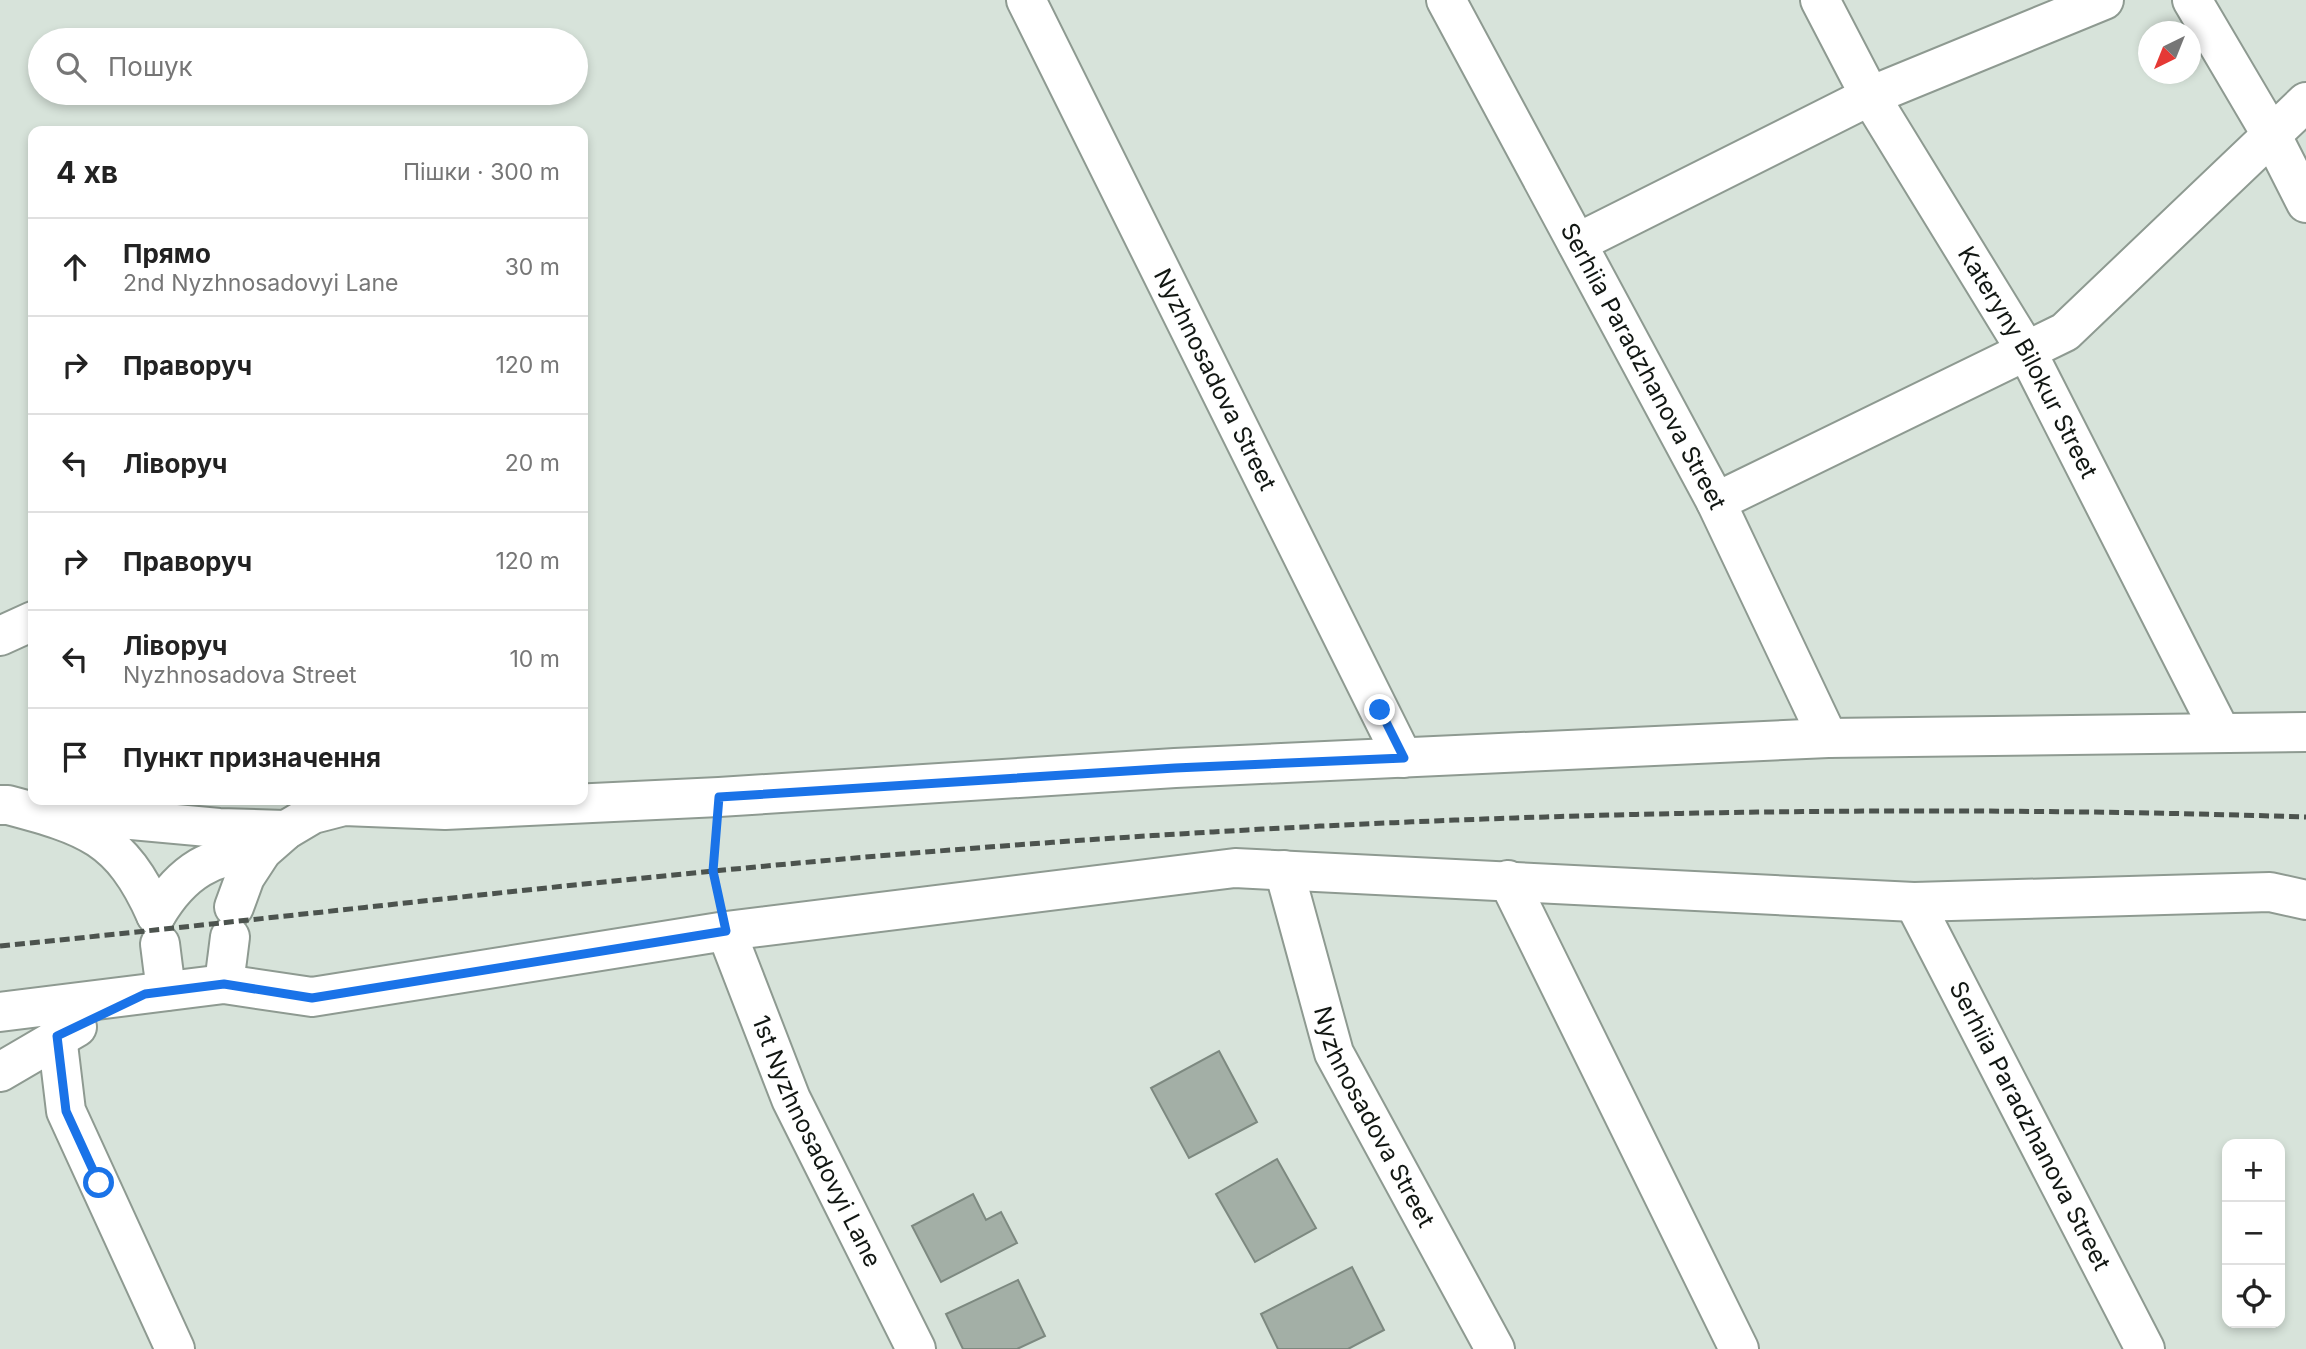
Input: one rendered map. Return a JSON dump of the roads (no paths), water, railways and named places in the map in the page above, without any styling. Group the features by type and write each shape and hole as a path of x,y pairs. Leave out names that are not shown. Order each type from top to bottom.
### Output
{"street":[{"name":"Nyzhnosadova Street","path":"1026,0 1404,758"},
{"name":"Serhiia Paradzhanova Street","path":"1446,0 1716,502 1828,738"},
{"name":"Kateryny Bilokur Street","path":"1820,0 1870,96 2027,352 2221,733"},
{"path":"1577,243 1870,96 2104,0"},
{"path":"2192,0 2271,134 2306,203"},
{"path":"1716,502 2064,332 2306,102"},
{"path":"0,636 28,623"},
{"path":"588,803 1175,768 1828,738 2306,732"},
{"path":"0,805 65,820 96,835 122,857 142,884 158,930"},
{"path":"156,992 158,930 167,896 200,867 274,840 313,814 344,806 445,810 550,805"},
{"path":"65,820 99,817 219,828 274,840"},
{"path":"224,984 232,922 245,877 274,840"},
{"path":"0,1012 224,984 312,998 726,931 1235,868 1914,902 2270,892 2306,900"},
{"name":"Nyzhnosadova Street","path":"1284,870 1334,1053 1496,1349"},
{"path":"1508,880 1739,1349"},
{"name":"Serhiia Paradzhanova Street","path":"1914,902 2145,1349"},
{"name":"1st Nyzhnosadovyi Lane","path":"726,931 791,1099 916,1349"},
{"path":"0,1072 57,1036 156,992"},
{"path":"57,1036 66,1111 175,1349"}],"railway":[{"path":"0,946 789,864 1252,830 1603,815 1779,812 1954,811 2306,817"}]}
